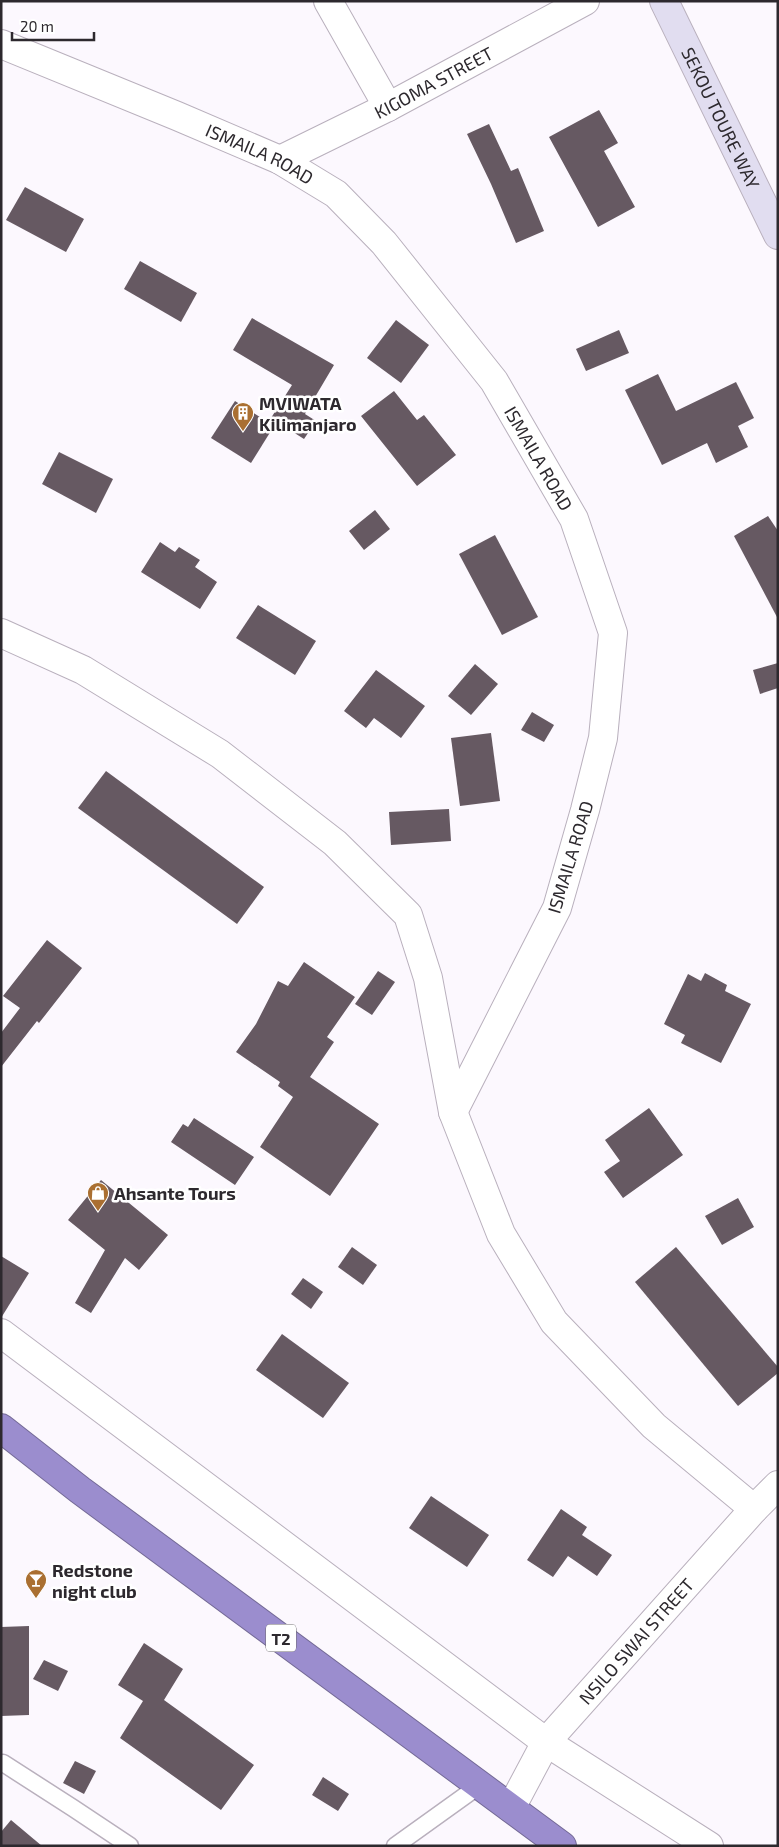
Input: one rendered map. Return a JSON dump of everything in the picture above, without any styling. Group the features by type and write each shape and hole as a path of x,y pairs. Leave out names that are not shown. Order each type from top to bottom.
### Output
{"highway":[{"name":"T2","path":"1,1428 80,1490 560,1845"}],"street":[{"path":"328,1 388,107"},
{"name":"KIGOMA STREET","path":"280,160 388,107 585,1"},
{"name":"SEKOU TOURE WAY","path":"664,1 778,235"},
{"name":"ISMAILA ROAD","path":"1,44 280,160 336,194 384,243 494,381 574,519 613,633 603,738 557,908 453,1112"},
{"path":"1,633 83,670 220,754 335,843 408,915 428,978 453,1112 501,1234 554,1322 654,1426 754,1509"},
{"path":"1,1333 546,1742 709,1846"},
{"name":"NSILO SWAI STREET","path":"511,1808 546,1742 754,1509 778,1485"}],"lane":[{"path":"3,1763 130,1846"},
{"path":"395,1846 480,1785"}],"building":[{"path":"599,110 618,143 604,151 635,207 598,227 549,137"},
{"path":"489,124 511,171 518,168 544,231 516,243 467,134"},
{"path":"25,187 84,219 66,252 6,220"},
{"path":"140,261 197,293 181,322 124,289"},
{"path":"252,318 334,365 305,414 316,421 304,439 271,418 292,385 233,350"},
{"path":"396,320 429,345 401,383 367,358"},
{"path":"619,330 629,353 586,371 576,349"},
{"path":"658,374 676,411 736,382 754,418 738,426 748,447 716,463 707,443 662,465 625,390"},
{"path":"394,391 417,420 424,415 456,455 417,486 361,416"},
{"name":"MVIWATA Kilimanjaro","path":"235,401 274,426 251,463 211,438"},
{"path":"59,452 113,479 96,513 42,484"},
{"path":"375,510 390,529 364,550 349,531"},
{"path":"768,516 778,531 778,619 734,536"},
{"path":"495,535 538,617 502,635 459,554"},
{"path":"160,542 175,552 179,547 200,560 195,567 217,582 200,609 141,572"},
{"path":"258,605 316,641 295,675 236,638"},
{"path":"778,663 778,688 760,694 753,670"},
{"path":"475,664 498,684 471,715 448,696"},
{"path":"376,670 425,706 401,738 374,718 366,728 344,711"},
{"path":"532,712 554,725 544,742 521,730"},
{"path":"491,733 500,801 460,806 451,738"},
{"path":"106,771 264,887 237,924 78,808"},
{"path":"449,809 451,841 391,845 389,812"},
{"path":"47,940 82,968 39,1023 37,1021 1,1067 1,1033 20,1008 3,996"},
{"path":"304,962 355,997 327,1037 334,1042 310,1077 379,1124 330,1196 260,1147 293,1097 278,1086 280,1082 236,1052 256,1024 278,981 288,986"},
{"path":"378,971 395,982 372,1015 355,1004"},
{"path":"705,973 727,985 725,991 751,1004 721,1063 681,1043 685,1035 664,1024 688,974 701,981"},
{"path":"649,1108 683,1155 623,1198 604,1172 620,1161 605,1140"},
{"path":"194,1118 254,1157 235,1185 171,1142 183,1124 188,1127"},
{"path":"101,1180 168,1235 139,1270 125,1258 91,1313 75,1303 105,1250 68,1220"},
{"path":"738,1198 754,1227 722,1245 705,1216"},
{"path":"352,1247 377,1265 363,1285 338,1267"},
{"path":"676,1247 778,1367 778,1373 738,1406 635,1282"},
{"path":"1,1256 29,1273 1,1318"},
{"path":"303,1278 323,1292 311,1309 291,1294"},
{"path":"282,1334 349,1383 323,1418 256,1370"},
{"path":"431,1496 489,1535 467,1567 409,1528"},
{"path":"561,1509 587,1527 582,1535 612,1555 597,1576 568,1556 553,1577 527,1560"},
{"path":"29,1626 29,1715 1,1716 1,1627"},
{"path":"144,1643 183,1669 164,1700 254,1765 221,1810 120,1738 143,1701 118,1685"},
{"path":"44,1660 68,1671 58,1691 33,1679"},
{"path":"75,1761 96,1771 84,1794 63,1783"},
{"path":"323,1777 349,1794 338,1811 312,1795"},
{"path":"11,1820 42,1846 1,1846 1,1832"}],"place":[{"name":"MVIWATA Kilimanjaro","path":"243,432"},
{"name":"Ahsante Tours","path":"98,1212"},
{"name":"Redstone night club","path":"36,1599"}]}
